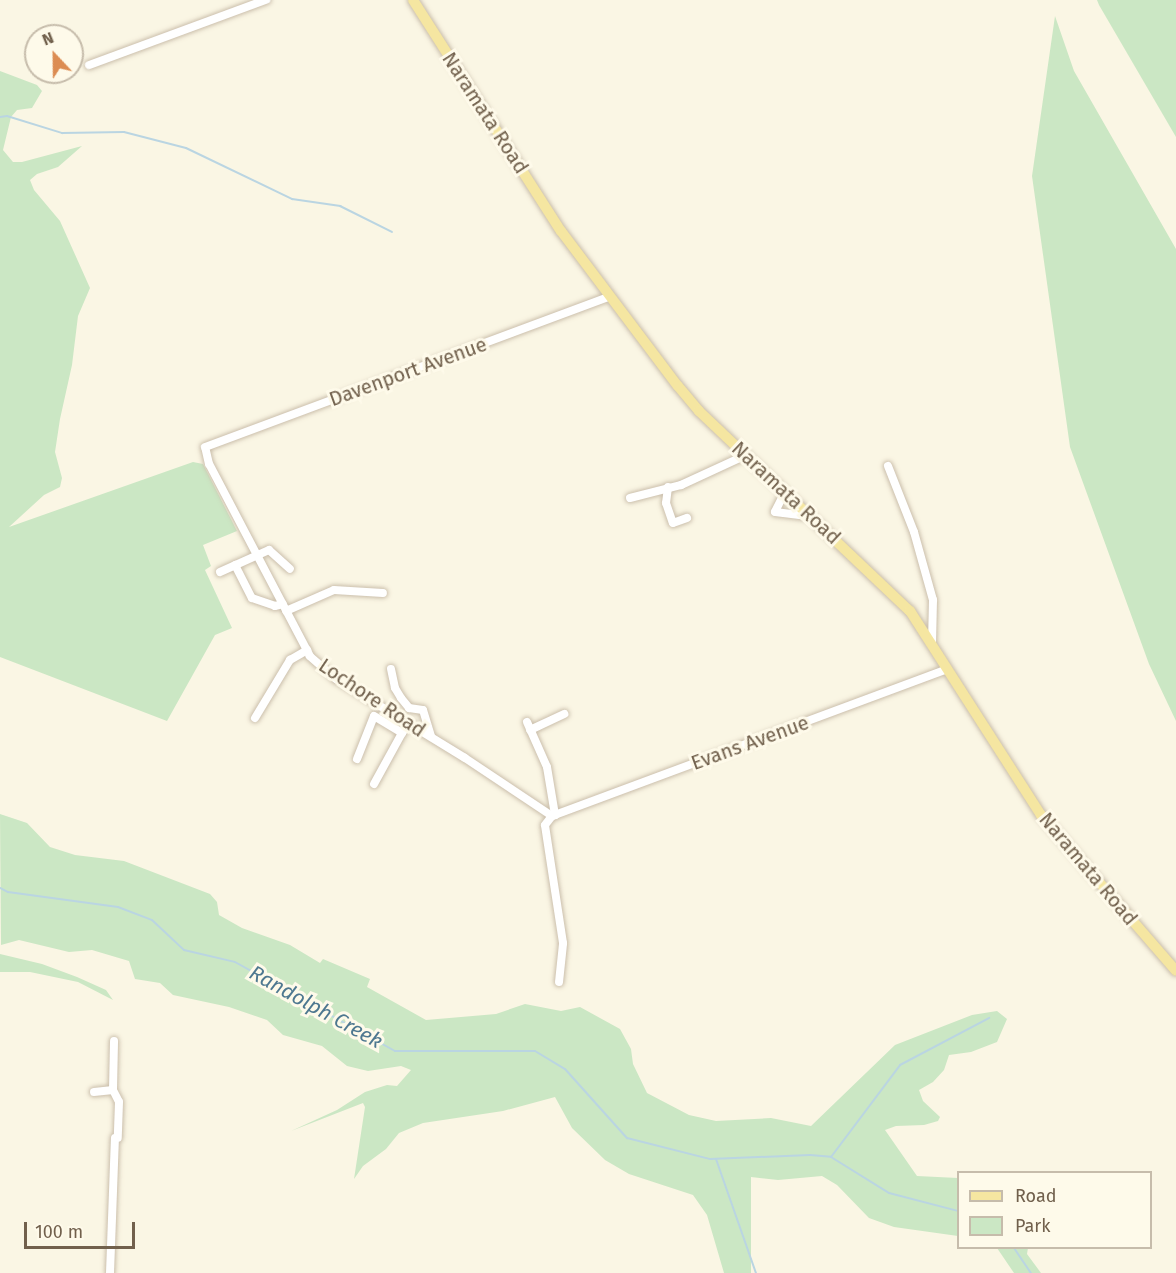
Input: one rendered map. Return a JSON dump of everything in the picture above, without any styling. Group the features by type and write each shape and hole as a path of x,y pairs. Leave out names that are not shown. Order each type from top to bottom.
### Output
{"main road":[{"name":"Naramata Road","path":"413,0 561,231 688,400 903,604 932,643 1052,829 1176,971"}],"street":[{"path":"89,65 266,0"},
{"name":"Davenport Avenue","path":"205,447 610,296"},
{"name":"Lochore Road","path":"205,447 209,464 307,650 336,679 553,816"},
{"path":"630,498 681,485 746,455"},
{"path":"888,466 914,532 933,600 932,643"},
{"path":"668,487 666,503 673,524 687,518"},
{"path":"784,492 774,512 810,516"},
{"path":"220,572 269,550 290,569"},
{"path":"235,565 252,598 285,608 334,590 383,593"},
{"path":"255,718 290,660 307,650"},
{"path":"391,669 395,688 405,703 409,708 423,710 431,737"},
{"name":"Evans Avenue","path":"553,816 948,669"},
{"path":"559,982 563,943 545,825 553,816 547,766 529,726 564,714"},
{"path":"357,759 374,716 402,734"},
{"path":"374,784 408,724"},
{"path":"110,1273 119,1102 113,1090 114,1041"},
{"path":"94,1092 113,1090"}],"green space":[{"path":"1097,0 1176,0 1176,137 1099,5"},
{"path":"1055,16 1074,71 1176,249 1176,721 1149,664 1070,447 1032,176"},
{"path":"0,71 24,80 24,84 37,85 42,91 32,108 17,110 11,117 3,150 13,162 22,162 82,146 58,167 37,174 30,180 34,190 60,221 90,288 78,316 72,365 55,452 62,478 60,487 44,495 9,527 193,462 203,464 237,531 203,545 211,566 205,570 232,628 215,635 167,721 0,657"},
{"path":"0,814 27,823 50,847 75,855 124,861 210,894 217,902 219,915 242,928 290,945 320,963 323,959 370,979 367,987 426,1020 496,1014 525,1004 561,1011 580,1007 620,1029 631,1049 633,1064 647,1093 689,1115 716,1121 771,1118 811,1126 895,1045 972,1015 997,1011 1007,1019 997,1042 971,1052 949,1055 944,1070 933,1082 919,1090 923,1101 940,1117 938,1121 924,1125 896,1126 885,1130 917,1176 957,1178 957,1236 894,1227 869,1218 837,1185 822,1176 778,1180 751,1177 751,1273 724,1273 707,1215 693,1195 629,1174 605,1160 572,1128 555,1097 503,1111 423,1123 399,1133 386,1149 363,1166 354,1179 365,1107 363,1103 291,1131 337,1110 365,1092 387,1085 397,1086 411,1070 401,1066 368,1071 347,1066 322,1046 283,1035 267,1020 229,1007 173,995 160,983 135,979 129,961 92,950 69,952 19,940 1,945"},
{"path":"0,954 42,964 77,977 106,990 113,1000 78,982 30,972 0,972"},
{"path":"998,1249 1028,1249 1027,1254 1041,1273 1014,1273"}],"waterway":[{"path":"0,117 7,116 62,133 124,132 186,148 292,199 340,206 392,232"},
{"name":"Randolph Creek","path":"0,888 8,892 118,907 152,920 184,950 235,962 395,1051 535,1051 565,1069 627,1138 710,1159 810,1155 831,1157 889,1193 957,1211"},
{"path":"831,1157 900,1065 989,1018"},
{"path":"716,1159 756,1273"},
{"name":"Randolph Creek","path":"1015,1249 1031,1273"}]}
